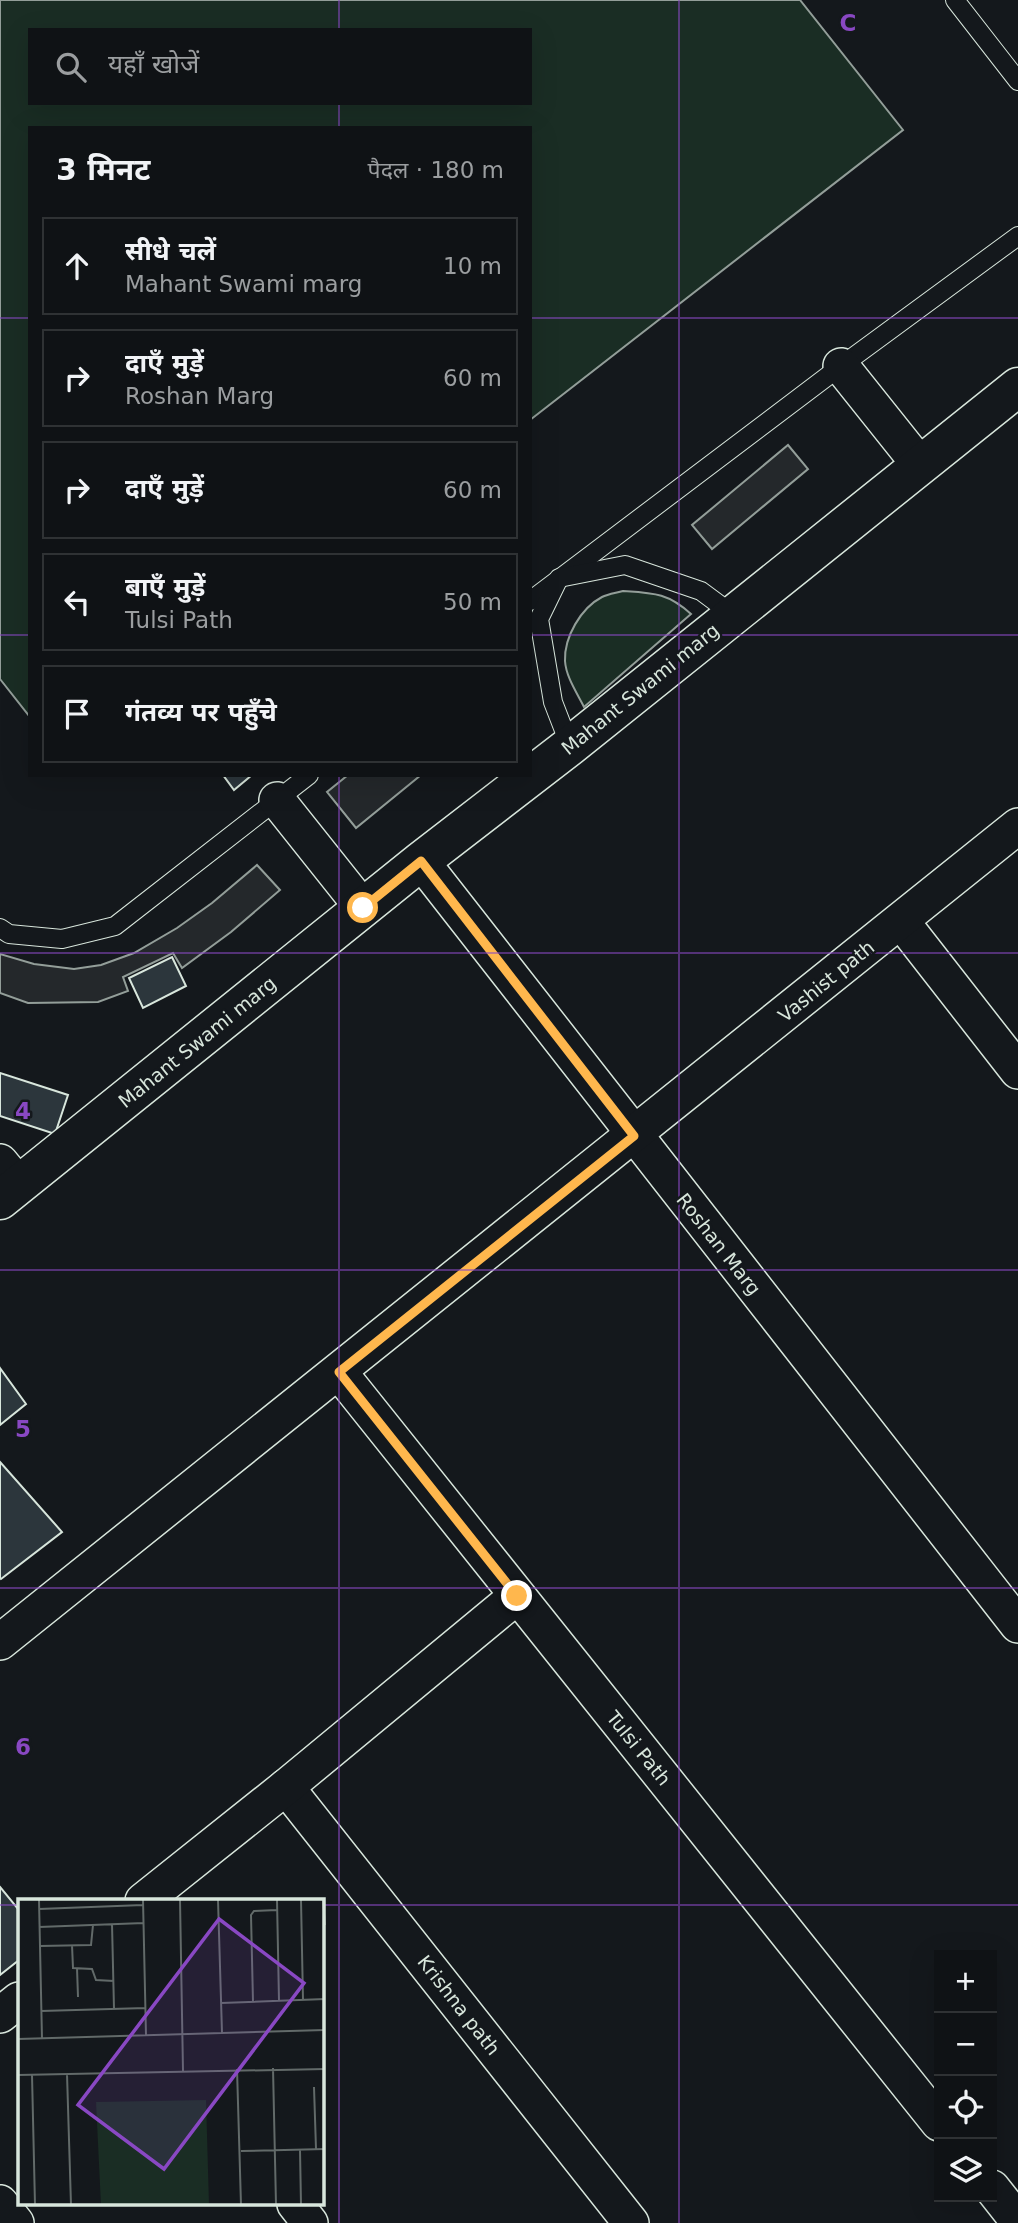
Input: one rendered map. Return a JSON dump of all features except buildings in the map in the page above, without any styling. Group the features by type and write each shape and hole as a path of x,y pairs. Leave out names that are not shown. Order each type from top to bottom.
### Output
{"street":[{"path":"841,366 920,465"},
{"name":"Mahant Swami marg","path":"532,775 1018,387"},
{"name":"Mahant Swami marg","path":"6,1182 530,777"},
{"path":"277,800 363,908"},
{"name":"Vashist path","path":"0,1642 1018,826"},
{"name":"Roshan Marg","path":"421,861 1018,1625"},
{"path":"901,921 1018,1071"},
{"name":"Tulsi Path","path":"339,1372 934,2117"},
{"path":"146,1899 517,1596"},
{"name":"Krishna path","path":"286,1787 631,2223"},
{"path":"0,2015 18,2001"},
{"path":"997,2194 1018,2221"},
{"path":"0,2203 16,2223"},
{"path":"297,2206 310,2223"}],"lane":[{"path":"955,0 1018,81"},
{"path":"532,599 1018,236"},
{"path":"559,578 625,565 701,592 732,614"},
{"path":"559,578 539,619 553,702 570,746"},
{"path":"0,928 9,934 62,939 115,926 306,777"}],"green space":[{"path":"0,0 800,0 903,130 532,418 532,126 28,126 28,714 0,679"},
{"path":"623,591 660,595 691,614 584,707 567,673 567,642 575,624 587,608 602,597"}],"shaded area":[{"path":"788,445 808,469 712,549 692,525"},
{"path":"346,777 419,777 356,828 327,792"},
{"path":"257,865 280,890 231,932 182,968 173,953 123,977 128,991 98,1002 28,1003 0,993 0,954 34,964 74,969 101,965 134,953 177,928"}],"route":[{"path":"363,908 421,861 634,1136 339,1372 517,1596"}]}
